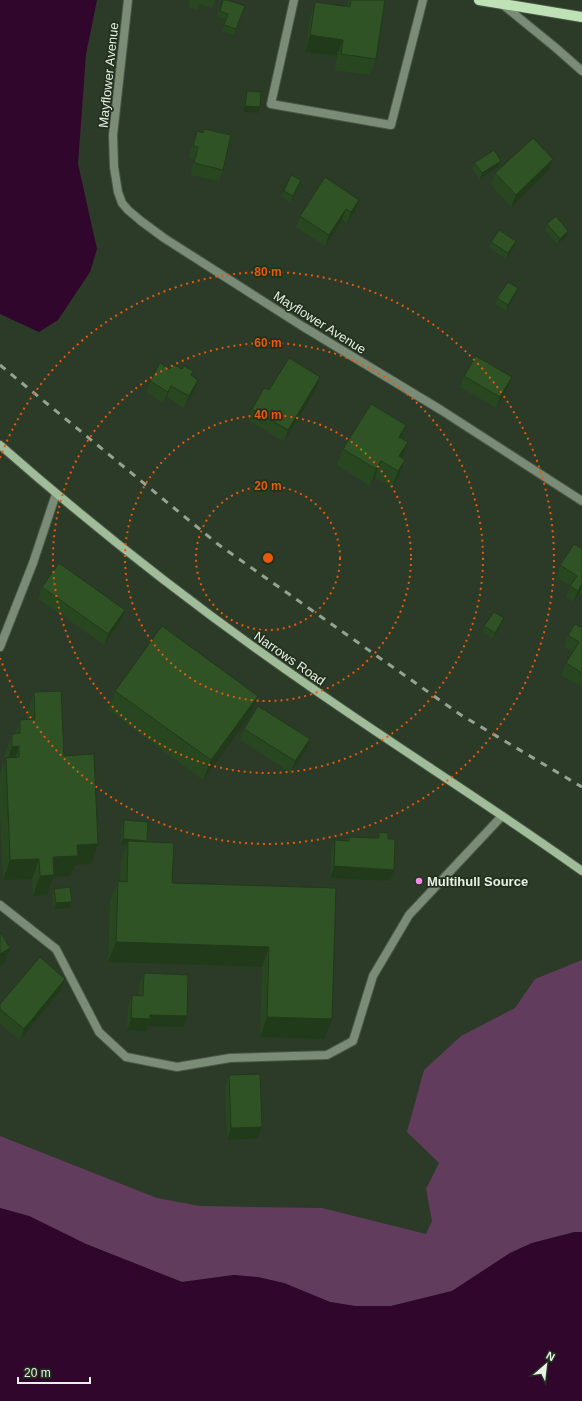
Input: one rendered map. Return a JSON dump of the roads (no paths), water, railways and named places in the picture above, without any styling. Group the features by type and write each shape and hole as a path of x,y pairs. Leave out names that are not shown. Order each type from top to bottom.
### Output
{"main road":[{"path":"479,0 582,17"},
{"name":"Narrows Road","path":"0,445 56,494 144,565 254,647 318,693 582,871"}],"street":[{"name":"Mayflower Avenue","path":"128,0 113,135 114,167 118,192 122,203 128,210 140,221 164,238 302,326 441,410 582,501"},
{"path":"294,0 271,104 392,125 423,0"},
{"path":"501,4 582,70"},
{"path":"0,647 33,563 56,494"},
{"path":"0,904 56,949 99,1032 126,1057 177,1067 230,1058 327,1055 353,1041 374,976 409,915 502,816"}],"railway":[{"path":"0,365 219,545 461,715 582,787"}],"place":[{"name":"Multihull Source","path":"419,881"}]}
